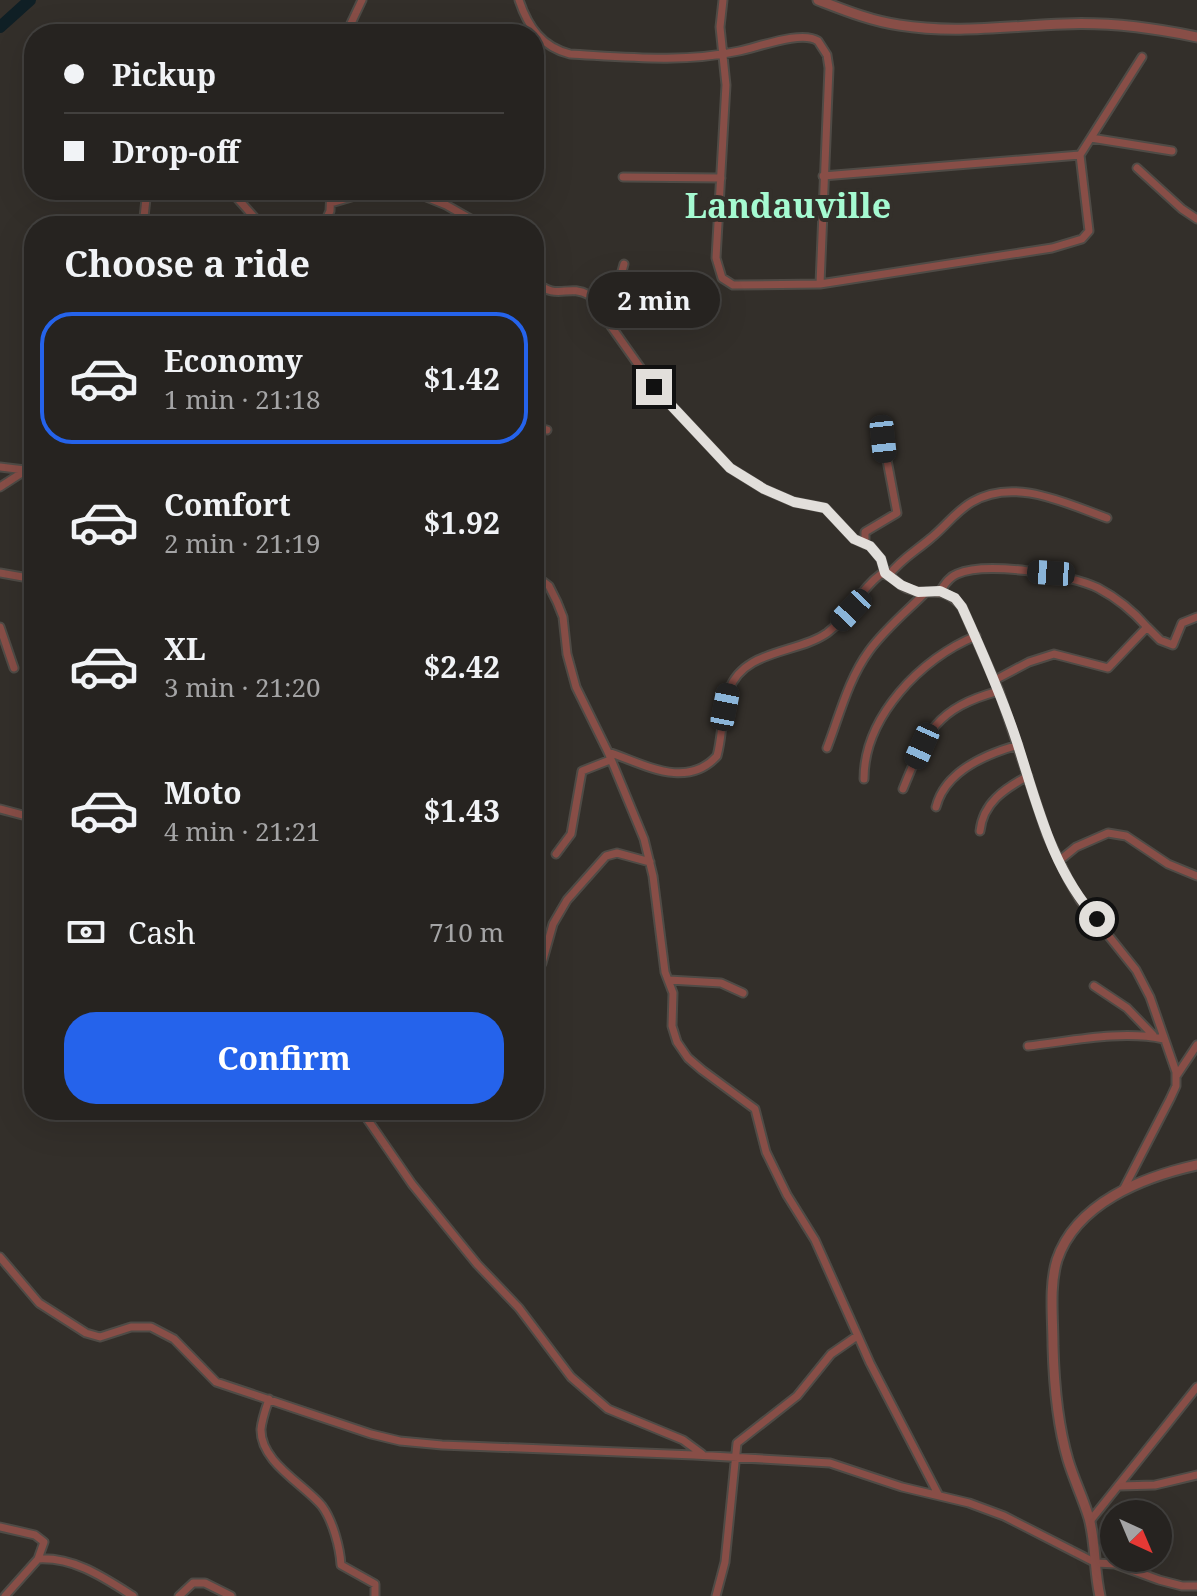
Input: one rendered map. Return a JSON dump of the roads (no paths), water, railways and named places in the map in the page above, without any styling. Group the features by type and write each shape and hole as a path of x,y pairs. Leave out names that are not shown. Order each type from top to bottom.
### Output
{"street":[{"path":"349,24 362,0"},
{"path":"519,0 530,24"},
{"path":"723,0 720,27 726,85 716,258 722,278 733,285 820,284 1052,248 1082,239 1089,231 1080,155 1142,57"},
{"path":"818,0 869,19 900,25 963,29 1112,25 1197,37"},
{"path":"544,41 557,51 685,58 724,54 803,36 813,38 822,46 829,68 820,284"},
{"path":"1091,138 1172,151"},
{"path":"823,176 1080,155"},
{"path":"1137,168 1197,219"},
{"path":"623,177 721,178"},
{"path":"239,200 253,216"},
{"path":"328,216 331,203 341,200"},
{"path":"434,200 465,216"},
{"path":"599,310 619,282 624,264"},
{"path":"544,287 551,292 584,292 654,387 730,468 764,489 794,502 825,508 854,539 865,544 881,559 887,574 908,589 940,591 955,598 995,680 1047,835 1080,900 1136,970 1150,997 1177,1075"},
{"path":"865,544 865,532 897,513 883,439"},
{"path":"0,467 24,470"},
{"path":"0,487 24,471"},
{"path":"556,854 571,834 582,771 609,756 676,775 698,771 709,765 717,756 728,690 736,675 766,656 821,637 844,618 875,578 887,574 957,513 992,492 1020,492 1107,518"},
{"path":"940,591 955,574 967,571 990,569 1051,573 1099,589 1123,604 1160,640 1173,645 1182,623 1197,617"},
{"path":"0,573 24,577"},
{"path":"544,582 563,617 567,654 576,687 644,839 665,972 673,993 672,1026 677,1042 688,1058 755,1109 766,1152 787,1195 815,1240 857,1336 938,1494"},
{"path":"827,748 843,698 864,658 887,630 926,592"},
{"path":"0,627 14,668"},
{"path":"995,680 1029,662 1054,654 1108,668 1147,627"},
{"path":"864,779 874,734 893,700 946,651 976,636"},
{"path":"903,789 922,746 942,717 958,704 999,691"},
{"path":"936,807 939,797 955,776 996,751 1018,745"},
{"path":"980,831 982,815 992,801 1028,776"},
{"path":"0,809 24,815"},
{"path":"1060,860 1076,847 1108,833 1126,836 1168,864 1197,876"},
{"path":"544,956 553,924 567,900 606,856 617,853 650,862"},
{"path":"669,980 721,983 743,993"},
{"path":"1094,986 1127,1008 1155,1037"},
{"path":"1028,1046 1124,1036 1164,1039"},
{"path":"1122,1192 1170,1099 1177,1075 1197,1045"},
{"path":"368,1120 412,1184 477,1264 519,1308 571,1377 608,1409 683,1440 704,1456"},
{"path":"1097,1594 1090,1521 1069,1463 1058,1420 1053,1349 1054,1275 1062,1249 1076,1227 1097,1206 1163,1172 1197,1165"},
{"path":"0,1257 39,1303 86,1333 100,1337 131,1327 151,1327 174,1339 216,1382 371,1434 400,1441 442,1445 830,1463 1004,1516 1096,1563 1115,1564 1182,1586 1197,1586"},
{"path":"716,1596 725,1562 734,1459 740,1439 797,1396 831,1354 857,1336"},
{"path":"1090,1521 1197,1387"},
{"path":"269,1399 261,1430 272,1458 323,1507 341,1565 375,1584 375,1596"},
{"path":"1119,1486 1155,1485 1197,1475"},
{"path":"0,1527 40,1537 45,1546 38,1559 5,1596"},
{"path":"38,1559 58,1559 77,1564 133,1596"},
{"path":"179,1596 193,1583 205,1583 231,1596"}],"waterway":[{"path":"0,27 30,0"}],"district":[{"name":"Landauville","path":"788,205"}]}
